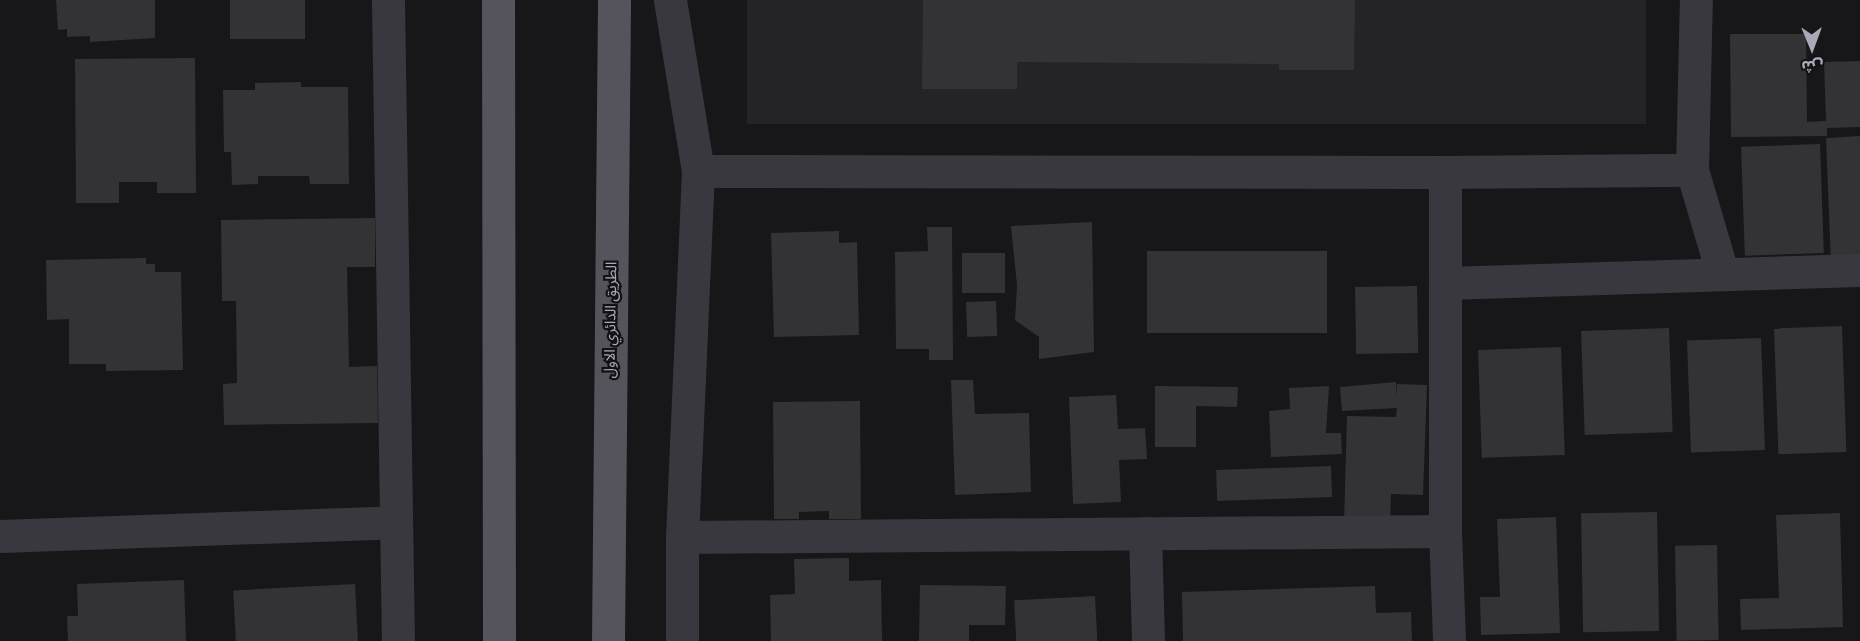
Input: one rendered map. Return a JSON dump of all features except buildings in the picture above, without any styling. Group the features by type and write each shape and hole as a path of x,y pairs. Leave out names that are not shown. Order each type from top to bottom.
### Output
{"main road":[{"path":"498,0 500,641"},
{"name":"الطريق الدائري الاول","path":"608,641 614,0"}],"street":[{"path":"388,0 398,641"},
{"path":"670,0 698,171 682,537 682,641"},
{"path":"1705,1 1692,170 1722,272"},
{"path":"698,171 1692,170"},
{"path":"1445,172 1445,531 1449,641"},
{"path":"1445,283 1722,272 1860,270"},
{"path":"0,536 396,522"},
{"path":"682,537 1445,531"},
{"path":"1145,533 1148,641"}],"shaded area":[{"path":"747,0 1646,0 1646,124 747,124"}]}
